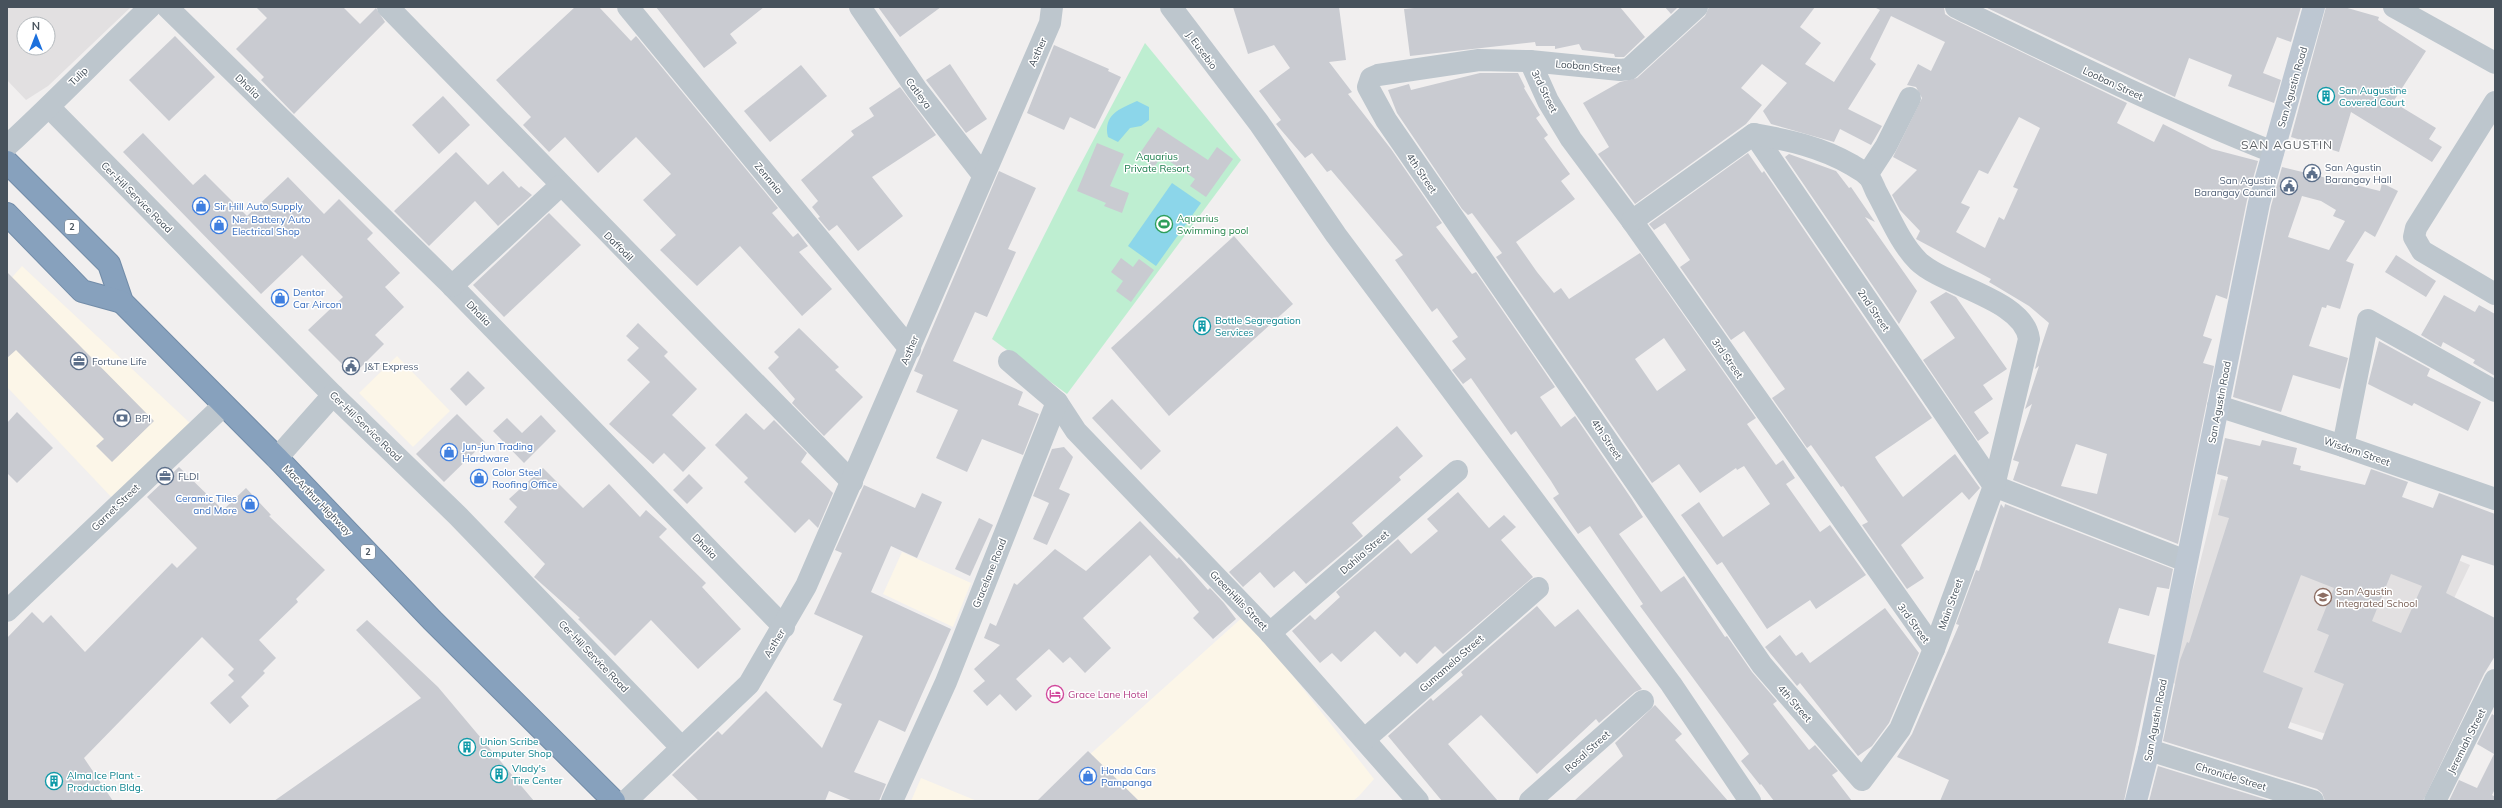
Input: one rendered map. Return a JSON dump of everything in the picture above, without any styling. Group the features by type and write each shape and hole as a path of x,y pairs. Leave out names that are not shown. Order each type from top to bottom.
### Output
{"highway":[{"name":"MacArthur Highway","path":"7,162 109,264 122,302 278,458 432,620 614,801"},
{"name":"MacArthur Highway","path":"7,214 82,291 122,302"}],"street":[{"name":"Tulip","path":"7,146 49,107 68,86 150,7"},
{"name":"Dhalia","path":"167,7 452,286 784,627"},
{"name":"Daffodil","path":"388,7 560,186 852,482"},
{"name":"Zennnia","path":"628,7 910,349"},
{"name":"Catleya","path":"860,7 917,90 983,175"},
{"name":"Asther","path":"626,801 681,747 749,684 784,627 806,586 1050,23 1052,7"},
{"name":"J. Eusebio","path":"1171,7 1259,123 1336,235 1671,684 1750,801"},
{"name":"Looban Street","path":"1368,87 1371,78 1378,75 1479,60 1530,61 1604,70 1629,69 1697,7"},
{"name":"Looban Street","path":"1956,7 1992,15 2191,119 2273,152"},
{"name":"San Agustin Road","path":"2136,801 2149,750 2258,203 2314,7"},
{"path":"2394,7 2495,63"},
{"name":"3rd Street","path":"1530,61 1548,101 1571,139 1632,221 1934,650"},
{"name":"4th Street","path":"1368,87 1390,127 1545,348 1762,665 1862,780"},
{"path":"1632,221 1754,134 1790,140 1834,154 1867,175 1886,146 1910,98"},
{"path":"2495,102 2416,228 2414,237 2422,252 2495,294"},
{"name":"Cer-Hil Service Road","path":"49,107 333,395 458,516 681,747"},
{"name":"2nd Street","path":"1754,134 1994,486"},
{"name":"Main Street","path":"1862,780 1900,729 1934,650 1994,486 2029,339 2028,331 2013,315 1988,297 1930,271 1918,262 1907,248 1867,175"},
{"path":"452,286 560,186"},
{"path":"2343,446 2368,320 2495,391"},
{"path":"1009,361 1057,402"},
{"path":"278,458 333,395"},
{"name":"GreenHills Street","path":"1057,402 1076,431 1270,633 1365,739 1418,801"},
{"name":"Gracelane Road","path":"892,801 946,682 1057,402"},
{"name":"Garnet Street","path":"7,611 224,405"},
{"name":"Wisdom Street","path":"2218,406 2343,446 2495,498"},
{"name":"Dahlia Street","path":"1270,633 1457,471"},
{"path":"1994,486 2186,561"},
{"name":"Gumamela Street","path":"1365,739 1538,588"},
{"name":"Jeremiah Street","path":"2436,801 2490,704 2495,680"},
{"name":"Rosal Street","path":"1530,801 1643,701"},
{"name":"Chronicle Street","path":"2149,750 2313,801"}],"shaded area":[{"path":"7,7 131,7 48,86 26,100 7,80"},
{"path":"22,266 190,423 114,500 7,387 7,283"},
{"path":"397,356 450,411 413,447 359,393"},
{"name":"San Agustin Integrated School","path":"2221,479 2337,509 2470,565 2380,752 2170,682"},
{"path":"902,552 971,583 953,627 883,594"},
{"path":"1245,615 1374,779 1359,796 1353,801 1038,801"},
{"path":"921,778 977,801 911,801"}],"green space":[{"name":"Aquarius Private Resort","path":"1145,43 1241,160 1067,394 992,339 1069,186"}],"water":[{"path":"1137,101 1149,107 1149,120 1141,126 1130,128 1118,142 1108,137 1107,129 1110,118 1119,110"},
{"name":"Aquarius Swimming pool","path":"1172,183 1201,203 1156,266 1128,246"}],"building":[{"path":"256,7 343,7 360,24 376,8 385,22 294,114 261,80 264,77 236,49 267,18"},
{"path":"575,7 599,7 631,41 636,36 778,208 772,213 793,237 798,233 808,246 799,252 832,289 802,316 740,246 697,286 660,250 676,235 643,200 671,174 636,137 598,173 565,137 549,152 523,125 531,117 496,80"},
{"path":"656,7 764,7 730,34 737,43 704,68"},
{"path":"878,7 941,7 900,37"},
{"path":"1233,7 1339,7 1346,60 1329,62 1352,92 1348,94 1391,149 1442,223 1436,227 1472,274 1476,272 1555,387 1540,397 1561,427 1575,416 1643,517 1619,534 1661,592 1684,576 1725,637 1727,636 1752,672 1777,701 1773,704 1809,750 1815,745 1838,771 1832,775 1852,801 1774,801 1741,761 1749,754 1640,606 1643,604 1590,526 1578,534 1553,498 1559,494 1516,431 1511,435 1471,378 1463,384 1452,370 1466,359 1452,341 1458,337 1437,308 1432,312 1395,260 1403,255 1331,170 1327,172 1312,153 1305,158 1276,124 1281,120 1259,91 1290,68 1274,45 1248,54"},
{"path":"1424,7 1620,7 1645,37 1624,57 1615,57 1614,54 1582,50 1579,44 1555,49 1555,46 1536,46 1535,42 1410,56 1404,9"},
{"path":"1665,7 1678,7 1671,14"},
{"path":"1709,7 1815,7 1800,27 1821,43 1805,64 1834,82 1880,10 1874,7 1944,7 1945,14 1951,18 2127,103 2117,123 2154,142 2163,124 2212,149 2258,161 2247,200 2227,299 2216,295 2203,336 2212,339 2203,363 2214,366 2178,544 2013,480 2019,462 2013,460 2032,404 2025,409 2039,366 2035,369 2049,323 2029,306 1989,282 1991,279 1916,239 1920,231 1900,210 1892,195 1917,170 1893,157 1922,98 1916,87 1907,85 1918,64 1931,71 1945,42 1891,16 1870,59 1876,64 1848,109 1882,126 1871,145 1840,129 1834,142 1771,124 1763,111 1787,83 1762,64 1741,88 1762,105 1746,124 1635,204 1598,154 1609,147 1583,103 1620,82 1637,78 1705,16","holes":["2019,117 2040,128 2013,187 2018,189 2004,220 1999,217 1985,248 1956,232 1970,207 1961,203 1979,170 1988,174","2076,444 2107,454 2097,494 2061,486"]},
{"path":"1985,7 2301,7 2291,42 2277,37 2263,73 2281,80 2274,103 2228,86 2232,75 2189,58 2175,97"},
{"path":"2326,7 2344,7 2379,17 2378,20 2426,51 2393,102 2436,128 2429,139 2442,147 2432,162 2351,112 2339,152 2291,137"},
{"path":"175,36 215,77 169,121 129,80"},
{"path":"1054,45 1109,69 1108,71 1121,77 1095,129 1070,117 1064,130 1027,113"},
{"path":"950,64 987,119 966,133 926,80"},
{"path":"801,65 827,96 770,142 744,111"},
{"path":"1480,73 1518,73 1525,87 1524,88 1540,115 1536,118 1548,135 1544,138 1570,174 1561,181 1575,199 1516,242 1554,293 1561,288 1569,299 1640,253 1756,418 1747,424 1776,465 1783,460 1795,478 1786,484 1820,532 1830,525 1866,575 1816,609 1810,600 1767,629 1722,562 1717,565 1681,515 1699,502 1723,537 1770,504 1744,466 1737,470 1736,468 1700,493 1679,464 1652,483 1496,257 1502,253 1472,213 1468,215 1462,209 1397,113 1388,90 1409,84 1411,90","holes":["1664,338 1686,370 1657,391 1635,359"]},
{"path":"900,87 936,135 872,177 903,216 858,251 837,225 829,231 818,218 820,217 812,207 818,201 801,180 854,135 851,131 874,116 869,108"},
{"path":"443,96 470,125 439,154 412,125"},
{"path":"1158,127 1208,160 1217,147 1233,159 1206,197 1190,186 1195,179 1162,156 1154,167 1138,156"},
{"path":"143,133 193,185 205,174 247,216 288,177 324,214 339,199 373,233 367,239 400,273 385,287 404,307 375,335 384,344 353,375 308,330 343,297 302,255 261,294 123,152"},
{"path":"1097,143 1124,154 1110,186 1129,193 1122,213 1104,206 1106,203 1077,191"},
{"path":"456,152 488,185 503,171 519,188 521,186 532,195 498,226 475,201 429,246 394,211"},
{"path":"1748,153 1762,173 1764,171 1932,418 1875,457 1878,462 1903,497 1955,454 1980,488 1969,500 1962,492 1901,545 1924,578 1907,589 1862,525 1868,522 1843,486 1841,487 1811,445 1807,448 1772,398 1785,389 1744,331 1731,340 1680,267 1690,260 1665,223 1654,230 1649,224"},
{"path":"1789,154 1836,171 1849,188 1851,187 1875,222 1865,217 1917,291 1899,324 1785,157"},
{"path":"2282,167 2380,191 2382,183 2398,191 2375,237 2365,231 2346,261 2354,264 2340,309 2327,305 2326,308 2322,307 2309,346 2348,358 2340,389 2293,375 2281,412 2233,397 2271,206","holes":["2302,196 2321,201 2336,210 2333,216 2345,221 2329,250 2288,237"]},
{"path":"999,171 1036,188 1008,249 1016,252 987,317 975,312 953,361 1023,392 1018,405 1039,414 1023,455 982,439 967,472 936,458 958,410 916,392 923,375 914,371"},
{"path":"549,213 581,245 504,317 473,285"},
{"name":"Bottle Segregation Services","path":"1234,236 1293,304 1169,416 1111,348"},
{"path":"2396,255 2436,281 2426,297 2385,272"},
{"path":"1121,258 1133,267 1139,259 1154,270 1131,302 1116,291 1123,281 1111,272"},
{"path":"7,272 154,421 112,462 96,446 104,439 16,350 7,358"},
{"path":"1946,292 1956,297 2007,369 1983,385 1993,399 1974,412 1989,433 1978,441 1923,360 1955,338 1930,302"},
{"path":"2444,295 2475,312 2479,305 2495,314 2495,376 2473,363 2475,360 2443,342 2441,347 2421,335"},
{"path":"638,323 668,352 664,356 697,389 672,415 706,448 683,472 664,453 653,464 609,424 650,382 627,360 639,348 626,336"},
{"path":"799,328 839,367 835,370 863,397 824,436 792,403 795,399 768,368 779,357 774,352"},
{"path":"2379,341 2430,369 2427,376 2481,402 2468,431 2414,403 2412,406 2368,384"},
{"path":"468,371 485,388 466,406 450,389"},
{"path":"1112,399 1161,451 1141,470 1092,418"},
{"path":"17,412 53,448 17,483 7,473 7,423"},
{"path":"746,413 764,430 774,420 807,453 801,462 833,493 818,528 809,519 795,533 744,482 748,478 715,445"},
{"path":"457,414 485,442 444,482 416,454"},
{"path":"541,415 556,431 524,463 493,431 507,418 522,433"},
{"path":"1397,426 1423,456 1399,477 1401,480 1352,523 1363,536 1306,584 1294,571 1274,588 1260,572 1243,587 1229,572"},
{"path":"2225,438 2260,446 2262,440 2297,448 2293,464 2301,466 2300,470 2365,485 2371,469 2408,482 2402,497 2433,508 2439,493 2495,514 2495,566 2462,555 2446,593 2495,618 2495,656 2484,674 2423,801 2325,801 2322,793 2317,789 2163,741 2180,660 2187,642 2189,643 2229,518 2218,515 2228,477 2217,474","holes":["2391,574 2422,586 2401,633 2372,621","2301,575 2334,588 2317,630 2329,635 2314,672 2344,684 2322,740 2288,728 2303,688 2263,672"]},
{"path":"1064,447 1073,457 1059,489 1070,494 1047,545 1033,539 1049,503 1033,496 1052,449"},
{"path":"179,467 223,510 246,488 271,515 269,516 325,570 296,599 298,602 259,640 276,658 263,671 265,673 241,697 249,706 230,724 210,703 234,681 228,675 234,669 202,637 84,758 113,801 7,801 7,638 32,612 43,623 51,615 85,652 172,563 177,568 197,548 147,497"},
{"path":"543,468 583,508 609,484 640,517 646,510 667,529 659,537 706,583 702,587 741,629 698,669 651,620 615,656 578,619 580,618 534,577 545,564 504,522 517,507 509,499"},
{"path":"689,474 703,488 687,504 673,490"},
{"path":"864,485 915,508 922,493 942,502 917,558 891,546 871,592 951,629 905,732 879,720 854,772 886,784 879,801 853,801 829,791 825,801 699,801 672,775 718,731 722,735 766,691 822,748 842,704 833,700 863,636 814,614 842,553 835,550"},
{"path":"1458,492 1489,528 1504,515 1516,527 1501,540 1533,577 1443,654 1435,646 1417,664 1405,652 1400,657 1375,631 1341,662 1332,653 1320,663 1292,631 1310,615 1315,620 1340,597 1336,592 1398,539 1411,554 1438,531 1427,519"},
{"path":"2001,504 2004,508 2005,504 2173,569 2169,589 2157,587 2149,616 2119,608 2108,643 2155,655 2124,801 1940,801 1949,780 1897,757 1912,734 1959,625 1956,624 1976,570 1979,571"},
{"path":"979,518 993,525 970,576 955,569"},
{"path":"1140,521 1177,559 1179,557 1208,590 1210,588 1236,619 1213,639 1193,618 1199,612 1150,555 1083,618 1111,648 1085,673 1070,657 1063,663 1049,649 1016,679 1032,696 1016,711 1000,694 987,706 973,691 985,681 974,669 1000,645 984,638 990,623 996,626 1014,583 1017,585 1055,549 1086,571"},
{"path":"1537,606 1555,627 1578,609 1642,689 1635,692 1599,723 1596,719 1537,774 1481,715 1448,744 1498,801 1442,801 1388,736 1431,698 1433,701 1463,675 1461,672"},
{"path":"1885,608 1919,653 1889,723 1872,746 1858,756 1800,683 1797,686 1765,647 1780,635 1796,656 1802,652 1810,663"},
{"path":"367,620 438,687 534,801 274,801 421,698 356,630"},
{"path":"1655,705 1682,734 1675,740 1728,801 1574,801 1623,756 1615,743"},
{"path":"2492,714 2495,716 2495,789 2492,795 2495,797 2495,801 2449,801 2459,780 2477,788 2494,754 2477,744"},
{"name":"Honda Cars Pampanga","path":"1088,751 1139,801 1037,801"},
{"path":"2158,766 2271,801 2149,801"}],"place":[{"name":"San Augustine Covered Court","path":"2326,96"},
{"name":"San Agustin Barangay Hall","path":"2312,173"},
{"name":"San Agustin Barangay Council","path":"2289,186"},
{"name":"Sir Hill Auto Supply","path":"201,206"},
{"name":"Aquarius Swimming pool","path":"1164,224"},
{"name":"Ner Battery Auto Electrical Shop","path":"219,225"},
{"name":"Dentor Car Aircon","path":"280,298"},
{"name":"Bottle Segregation Services","path":"1202,326"},
{"name":"Fortune Life","path":"79,361"},
{"name":"J&T Express","path":"351,366"},
{"name":"BPI","path":"122,418"},
{"name":"Jun-jun Trading Hardware","path":"449,452"},
{"name":"FLDI","path":"165,476"},
{"name":"Color Steel Roofing Office","path":"479,478"},
{"name":"Ceramic Tiles and More","path":"250,504"},
{"name":"San Agustin Integrated School","path":"2323,597"},
{"name":"Grace Lane Hotel","path":"1055,694"},
{"name":"Union Scribe Computer Shop","path":"467,747"},
{"name":"Vlady's Tire Center","path":"499,774"},
{"name":"Honda Cars Pampanga","path":"1088,776"},
{"name":"Alma Ice Plant - Production Bldg.","path":"54,781"}],"district":[{"name":"SAN AGUSTIN","path":"2287,145"}]}
